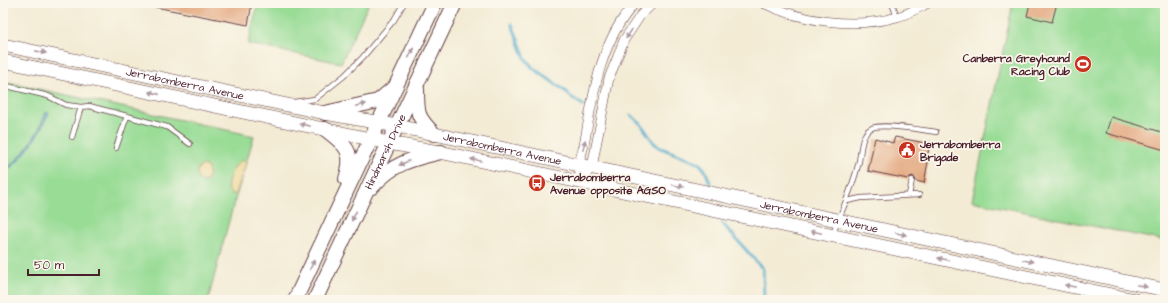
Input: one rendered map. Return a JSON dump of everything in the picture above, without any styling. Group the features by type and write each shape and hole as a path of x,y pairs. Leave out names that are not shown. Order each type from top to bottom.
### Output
{"main road":[{"name":"Hindmarsh Drive","path":"295,300 435,3"},
{"name":"Hindmarsh Drive","path":"315,300 455,3"},
{"path":"417,85 417,113 425,125 434,134"},
{"path":"325,113 378,101 394,88"},
{"path":"325,129 343,144 348,153 350,162 327,232"},
{"path":"362,199 383,176 398,165 411,159 441,152"}],"street":[{"path":"585,167 585,142 597,77 604,56 614,34 635,3"},
{"path":"582,183 609,78 624,40 640,16 653,3"},
{"path":"763,3 782,11 820,20 845,23 867,22 897,17 928,3"},
{"name":"Jerrabomberra Avenue","path":"3,45 325,113 397,126 1165,290"},
{"name":"Jerrabomberra Avenue","path":"3,61 389,143 441,152 1135,300"},
{"path":"83,78 104,67 118,85"},
{"path":"610,188 612,172"}],"lane":[{"path":"279,103 315,99 320,96 344,76 363,57 394,20 404,3"},
{"path":"892,3 897,17"},
{"path":"3,85 48,96 66,104 81,107 90,106 167,127 190,144"},
{"path":"72,137 81,107"},
{"path":"116,148 127,116"},
{"path":"832,236 848,201 856,176 865,134 871,128 881,126 936,132"},
{"path":"909,195 912,180"},
{"path":"848,201 861,198 919,195"}],"green space":[{"path":"258,3 369,3 341,63 248,44"},
{"name":"Canberra Greyhound Racing Club","path":"1013,3 1165,3 1165,241 972,201"},
{"path":"3,81 254,136 230,217 208,300 3,300"}],"sand":[{"path":"242,160 246,162 246,164 236,194 233,195 228,190 229,177 236,165"},
{"path":"204,165 208,168 208,178 204,182 199,180 197,173 198,168"}],"water":[{"path":"46,112 49,113 30,146 18,161 3,173 3,171 17,159 29,145 39,129"}],"building":[{"path":"156,3 252,3 248,25 155,7"},
{"path":"1030,3 1057,3 1052,22 1027,16"},
{"path":"1111,117 1165,133 1165,150 1106,133"},
{"path":"895,137 930,144 926,161 928,162 924,183 916,181 913,176 908,179 868,171 875,138 893,143"}],"waterway":[{"path":"512,24 525,58 533,68 583,105"},
{"path":"631,115 641,124 654,143 661,148 699,163 705,170 711,185"},
{"path":"722,223 763,269 764,300"}],"place":[{"name":"Canberra Greyhound Racing Club","path":"1083,64"},
{"name":"Jerrabomberra Brigade","path":"907,150"},
{"name":"Jerrabomberra Avenue opposite AGSO","path":"537,183"}]}
